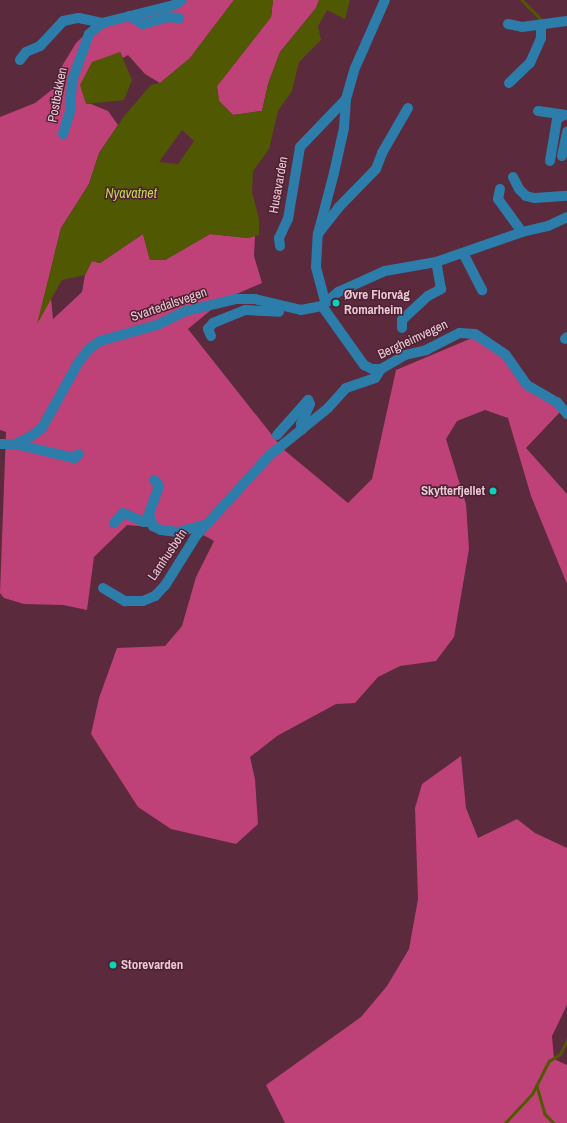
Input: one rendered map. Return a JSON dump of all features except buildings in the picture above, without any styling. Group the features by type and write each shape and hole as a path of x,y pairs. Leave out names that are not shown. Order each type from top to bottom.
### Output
{"street":[{"name":"Postbakken","path":"63,134 70,111 72,82 89,34 103,23 174,5 182,0"},
{"name":"Husavarden","path":"323,304 316,267 318,234 344,128 346,99 358,59 385,0"},
{"path":"129,16 135,22 143,24 167,17 179,18"},
{"name":"Postbakken","path":"20,60 26,52 40,46 63,21 84,18 103,23"},
{"path":"508,24 522,27 567,21"},
{"path":"509,83 530,63 542,38 541,25"},
{"name":"Husavarden","path":"280,246 279,238 288,219 300,147 346,99"},
{"path":"318,234 338,208 376,169 382,153 408,108"},
{"path":"538,111 566,115"},
{"path":"550,161 557,119 566,115"},
{"path":"562,156 567,132"},
{"path":"513,177 519,189 526,196 535,198 567,196"},
{"path":"500,189 498,199 522,232"},
{"path":"323,304 343,289 385,271 436,262 522,232 548,226 567,217"},
{"path":"463,253 482,290"},
{"path":"402,328 402,320 428,296 441,289 436,262"},
{"name":"Svartedalsvegen","path":"15,444 36,434 46,423 78,363 89,348 100,341 157,325 186,311 217,302 249,298 301,310 323,304"},
{"name":"Bergheimvegen","path":"323,304 364,365 372,369 381,370 405,355 426,350 460,333 475,334 506,355 527,385 557,402 567,414"},
{"name":"Svartedalsvegen","path":"211,336 208,329 213,323 245,310 280,312 288,308"},
{"name":"Lamhusbotn","path":"103,588 125,601 138,601 155,596 166,584 196,536 270,455 302,430 346,388 375,378 381,370"},
{"path":"277,435 308,400 310,404 301,424 302,430"},
{"name":"Svartedalsvegen","path":"0,444 15,444 74,458 79,454"},
{"path":"114,523 122,513 144,522 150,520 149,514 159,489 158,483 154,480"},
{"name":"Lamhusbotn","path":"150,520 156,528 178,532 209,523"}],"shaded area":[{"path":"178,0 234,0 190,58 160,83 145,74 128,55 123,58 120,52 86,104 91,104 108,111 118,125 99,153 89,184 61,228 38,322 51,298 53,319 82,292 85,275 92,261 100,263 143,234 150,260 165,260 210,234 248,238 255,236 254,256 262,283 223,300 188,329 283,449 348,503 372,479 396,370 472,338 505,355 560,412 526,448 567,494 567,584 531,496 508,418 485,410 457,421 446,439 466,504 469,549 454,637 436,661 400,666 378,677 355,703 336,704 277,736 250,757 255,779 258,824 236,844 171,829 138,807 91,734 99,698 117,648 165,646 182,626 196,577 214,541 196,531 127,525 94,557 87,610 63,605 24,604 4,598 0,593 6,432 0,430 0,117 35,103 54,88 59,71 76,43 94,26"},
{"path":"273,0 319,0 316,8 280,52 268,84 262,111 233,115 219,101 217,86 271,17"},
{"path":"461,756 466,808 478,838 517,819 535,833 567,848 567,1005 552,1036 554,1059 567,1065 567,1123 285,1123 266,1085 361,1017 387,986 409,949 418,899 415,808 422,784"}],"water":[{"name":"Nyavatnet","path":"234,0 273,0 271,17 217,86 219,101 233,115 262,111 268,84 280,52 316,8 319,0 350,0 345,19 327,10 318,26 321,40 299,62 292,91 278,111 269,149 253,171 252,192 259,219 259,235 248,238 210,234 165,260 150,260 143,234 100,263 92,261 85,275 62,280 37,324 61,228 89,184 99,153 125,115 151,85 160,83 190,58","holes":["182,130 194,141 178,164 159,162"]},
{"path":"120,52 132,80 124,100 86,104 80,85 92,62"}],"waterway":[{"path":"522,0 544,22"},
{"path":"505,1123 532,1094 549,1061 560,1054 567,1040"},
{"path":"537,1086 545,1114 554,1123"}],"place":[{"name":"Øvre Florvåg Romarheim","path":"336,303"},
{"name":"Skytterfjellet","path":"493,491"},
{"name":"Storevarden","path":"113,965"}]}
